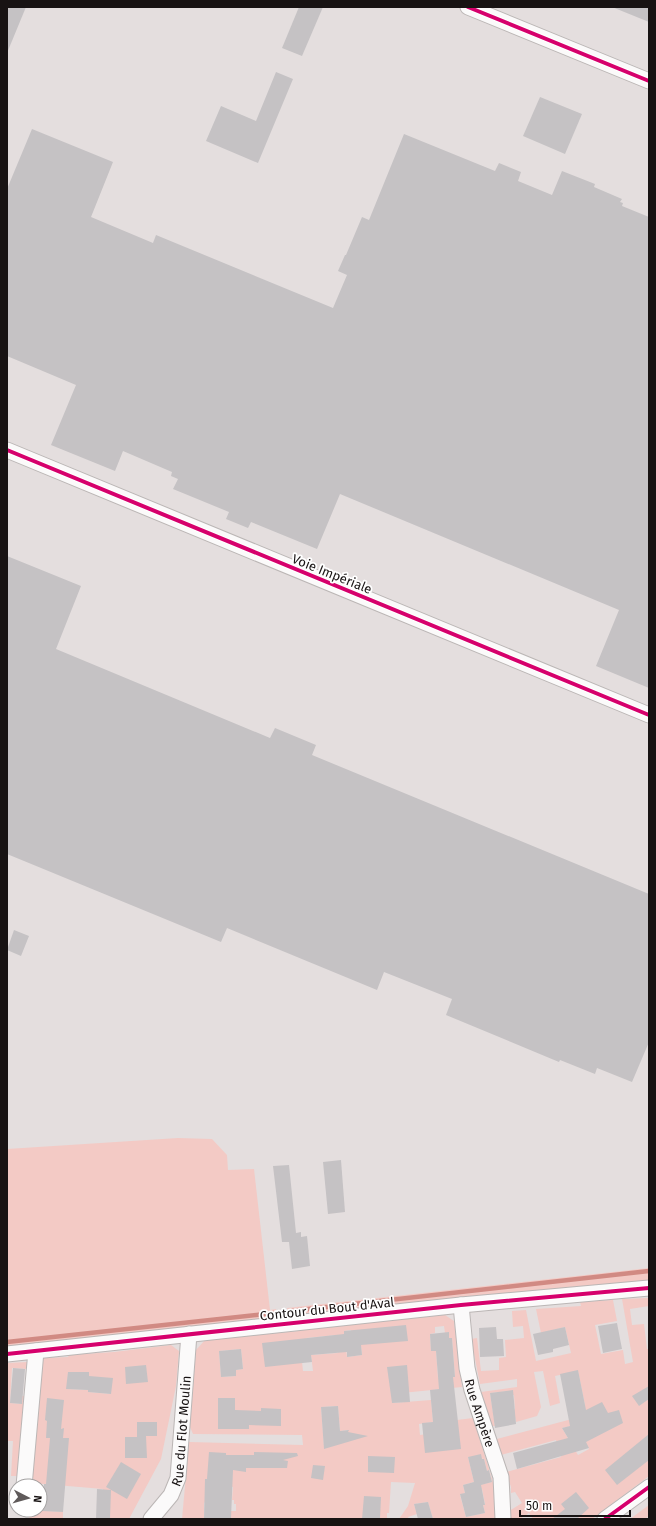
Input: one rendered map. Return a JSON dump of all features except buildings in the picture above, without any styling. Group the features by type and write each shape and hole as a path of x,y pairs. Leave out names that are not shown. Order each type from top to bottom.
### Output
{"street":[{"path":"468,7 649,81"},
{"name":"Voie Impériale","path":"7,450 649,715"},
{"name":"Contour du Bout d'Aval","path":"7,1354 461,1305 649,1288"},
{"name":"Rue Ampère","path":"461,1305 467,1361 472,1390 501,1477 503,1519"},
{"name":"Rue du Flot Moulin","path":"151,1519 171,1495 178,1478 189,1334"},
{"path":"25,1478 36,1351"},
{"path":"606,1519 649,1486"}],"shaded area":[{"path":"178,1138 212,1139 227,1155 228,1170 254,1169 270,1310 276,1309 277,1315 274,1319 7,1349 7,1149"},
{"path":"649,1268 649,1281 289,1317 287,1308"},
{"path":"649,1298 649,1306 630,1309 632,1325 644,1324 647,1349 649,1349 649,1476 592,1519 533,1519 529,1513 520,1519 509,1519 506,1513 522,1503 515,1492 511,1493 511,1487 506,1472 561,1457 556,1440 501,1455 493,1440 572,1419 569,1410 585,1405 578,1371 555,1376 560,1403 550,1406 543,1371 534,1372 541,1407 537,1416 516,1422 515,1417 512,1418 510,1410 515,1409 514,1395 512,1395 511,1391 490,1393 495,1426 490,1426 481,1392 517,1387 517,1379 480,1384 471,1339 477,1338 481,1371 499,1370 499,1358 506,1357 505,1340 524,1338 523,1326 513,1327 512,1311 526,1310 536,1361 571,1353 565,1327 541,1333 536,1309 581,1306 580,1302 613,1300 617,1321 595,1325 601,1354 623,1350 625,1364 633,1362 622,1299","holes":["576,1425 589,1449 578,1455 562,1428"]},
{"path":"445,1315 454,1321 462,1387 392,1394 392,1403 431,1400 433,1422 419,1424 420,1435 442,1432 457,1420 473,1418 494,1485 497,1519 433,1519 428,1502 414,1504 417,1514 408,1517 409,1519 399,1519 408,1506 415,1483 391,1482 389,1513 387,1513 387,1519 222,1519 231,1518 231,1511 236,1511 236,1504 234,1504 234,1500 232,1500 233,1487 226,1487 204,1503 204,1519 182,1519 189,1442 303,1445 302,1435 193,1434 190,1427 196,1350 205,1340 299,1331 299,1329","holes":["444,1326 445,1333 449,1332 449,1338 452,1338 455,1377 438,1378 436,1351 431,1351 430,1334 435,1333 435,1327","351,1330 353,1344 361,1346 362,1355 347,1357 344,1331","337,1335 338,1353 311,1355 313,1371 303,1371 301,1353 307,1352 306,1338","241,1349 243,1369 236,1370 236,1376 221,1377 219,1351","338,1406 340,1431 348,1430 346,1442 324,1446 321,1407","468,1457 484,1459 492,1482 475,1486 482,1489 485,1513 466,1517 460,1495 465,1493 463,1485 474,1482"]},
{"path":"171,1345 179,1351 176,1386 161,1459 129,1519 110,1519 103,1513 103,1489 48,1484 48,1478 32,1478 43,1358 68,1357 69,1355 114,1352","holes":["68,1372 89,1372 89,1376 111,1394 88,1392 88,1390 67,1389","137,1422 157,1422 157,1436 146,1436 146,1458 125,1458 125,1437 137,1437"]},
{"path":"28,1362 27,1369 12,1368 10,1403 22,1404 22,1396 25,1396 18,1476 11,1476 13,1441 7,1441 7,1363"},
{"path":"649,1505 649,1516 645,1519 630,1519"},
{"path":"48,1511 63,1512 63,1519 29,1519 48,1518"}],"waterway":[{"path":"291,1311 649,1271"},
{"path":"7,1342 274,1313"}],"cycle path":[{"path":"468,7 649,81"},
{"path":"7,450 649,715"},
{"path":"7,1354 461,1305 649,1288"},
{"path":"605,1519 649,1487"}]}
